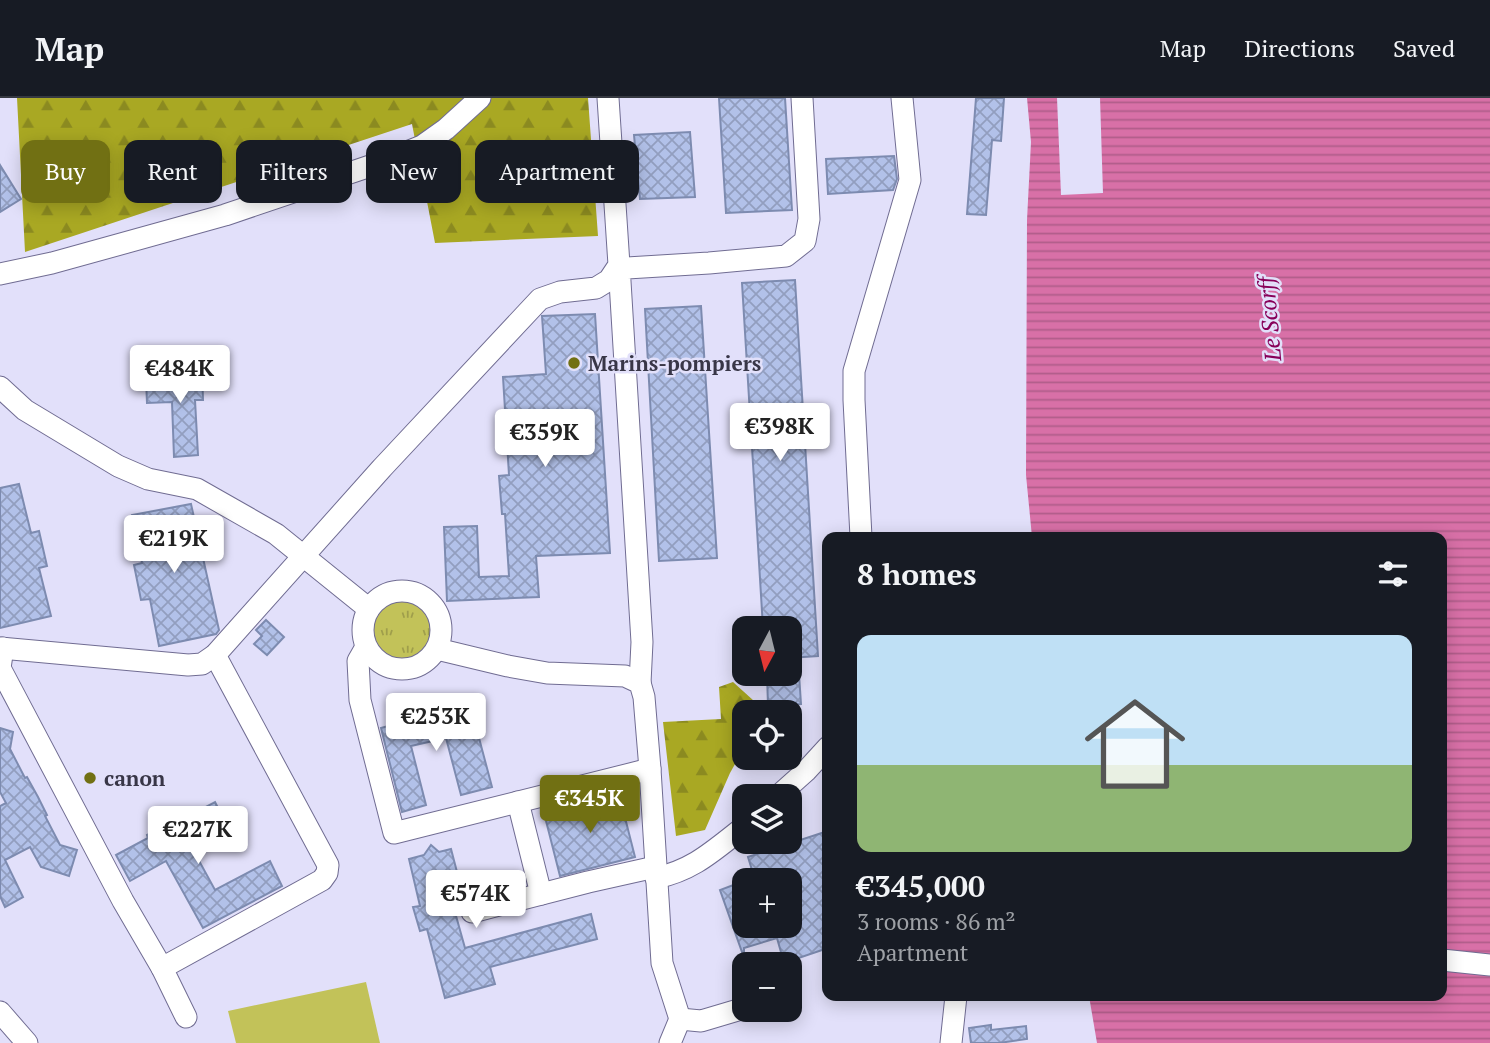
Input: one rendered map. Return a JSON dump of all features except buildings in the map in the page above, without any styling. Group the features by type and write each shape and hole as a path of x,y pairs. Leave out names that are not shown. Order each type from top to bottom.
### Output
{"street":[{"path":"0,274 52,263 225,215 382,162 422,146 446,129 480,98"},
{"path":"608,98 642,642 640,683 644,697 650,769 662,962 680,1019 670,1043"},
{"path":"619,265 627,268 653,267 786,256 805,241 809,219 802,98"},
{"path":"861,532 853,400 855,371 911,180 902,98"},
{"path":"186,1017 0,668 2,648 188,665 202,664 215,656 303,556 540,299 560,292 596,288 609,280 619,265"},
{"path":"0,387 25,410 118,466 148,479 197,489 276,534 369,609"},
{"path":"389,593 415,593 426,599 435,609 440,621 441,634 437,649 420,665 408,669 383,665 366,647 364,621 369,609 377,599 389,593"},
{"path":"366,647 358,660 360,700 394,833 650,769"},
{"path":"437,649 547,673 625,676 640,683"},
{"path":"162,968 322,880 327,873 328,865 215,656"},
{"path":"791,784 822,754"},
{"path":"518,803 541,894"},
{"path":"472,912 588,881 656,873 675,874 699,862 732,836"},
{"path":"1447,961 1490,965"},
{"path":"951,1043 955,1001"},
{"path":"0,1012 27,1043"},
{"path":"680,1019 701,1021 732,1012"}],"green space":[{"path":"17,98 588,98 591,140 475,140 475,203 596,203 598,236 435,243 427,203 461,203 461,140 415,140 412,124 352,144 352,140 236,140 236,182 222,187 222,140 124,140 124,203 173,203 25,252 22,203 110,203 110,140 21,140 21,175"},
{"path":"402,598 414,600 424,607 431,617 431,641 424,651 414,658 402,660 390,658 380,651 373,641 371,629 373,617 380,607 390,600"},
{"path":"732,682 732,686 737,686 753,700 732,700 732,769 705,830 676,836 663,722 721,719 719,687"},
{"path":"366,982 380,1043 236,1043 228,1011"}],"water":[{"name":"Le Scorff","path":"1027,98 1490,98 1490,1043 1097,1043 1090,1001 1447,1001 1447,532 1032,532 1026,475 1027,220 1031,142"}],"pier":[{"path":"1057,98 1100,98 1103,193 1061,195"}],"place":[{"name":"Marins-pompiers","path":"574,363"},
{"name":"canon","path":"90,778"}]}
